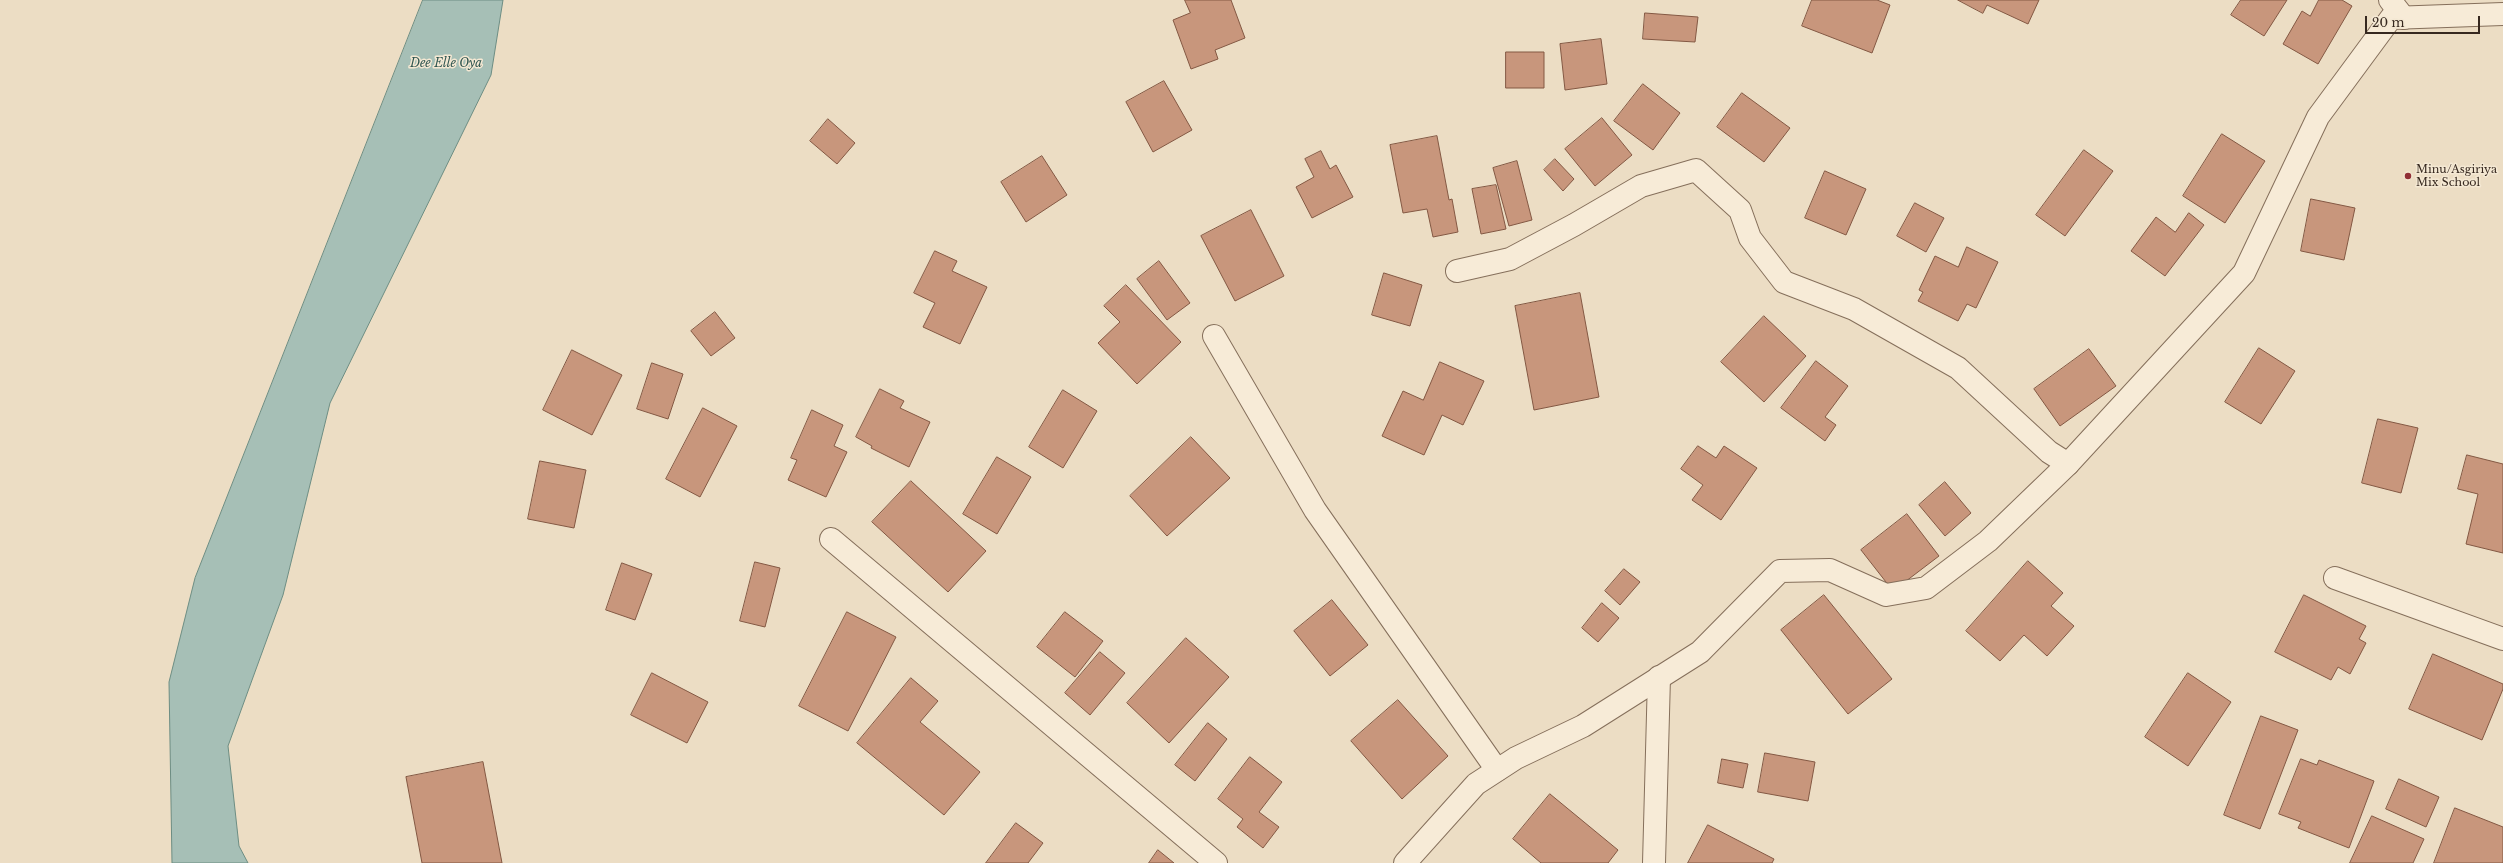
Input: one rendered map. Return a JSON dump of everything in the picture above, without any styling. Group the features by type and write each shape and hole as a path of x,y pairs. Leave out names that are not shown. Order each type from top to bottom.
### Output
{"street":[{"path":"2390,0 2404,18"},
{"path":"1405,863 1476,784 1516,758 1583,726 1700,652 1780,571 1830,570 1886,595 1926,588 1988,541 2068,464 2244,273 2318,117 2391,18 2503,14"},
{"path":"1457,271 1510,258 1574,225 1641,186 1696,170 1740,210 1750,238 1784,282 1854,310 1958,368 2049,452 2068,464"},
{"path":"1214,336 1315,510 1496,770"},
{"path":"831,539 1216,863"},
{"path":"2335,578 2503,639"},
{"path":"1654,863 1659,677"}],"water":[{"name":"Dee Elle Oya","path":"423,0 503,0 491,75 330,403 283,595 228,746 239,846 248,863 172,863 169,682 195,578"}],"building":[{"path":"1185,0 1231,0 1245,38 1215,50 1218,59 1191,69 1173,20 1190,13"},
{"path":"1812,0 1877,0 1890,5 1872,53 1802,26"},
{"path":"1958,0 2039,0 2028,24 1987,5 1983,13"},
{"path":"2241,0 2287,0 2264,36 2231,15"},
{"path":"2319,0 2342,0 2352,6 2318,64 2283,44 2302,11 2310,16"},
{"path":"1645,13 1698,17 1695,42 1643,39"},
{"path":"1601,39 1607,84 1565,90 1560,44"},
{"path":"1506,52 1544,52 1544,88 1506,88"},
{"path":"1164,81 1192,130 1153,152 1126,102"},
{"path":"1643,84 1680,113 1653,150 1614,121"},
{"path":"1742,93 1790,128 1764,162 1717,127"},
{"path":"1602,118 1632,155 1595,186 1565,149"},
{"path":"828,119 855,143 837,164 810,141"},
{"path":"2222,134 2265,161 2225,223 2183,196"},
{"path":"1437,136 1449,200 1452,199 1458,232 1433,237 1427,209 1403,213 1390,145"},
{"path":"2084,150 2113,171 2065,236 2036,215"},
{"path":"1321,151 1330,169 1336,165 1353,197 1312,218 1296,187 1314,177 1305,159"},
{"path":"1042,156 1067,195 1026,222 1001,182"},
{"path":"1555,159 1574,179 1563,191 1544,170"},
{"path":"1517,161 1532,220 1509,226 1493,168"},
{"path":"1825,171 1866,189 1846,235 1805,218"},
{"path":"1496,185 1506,229 1481,234 1472,189"},
{"path":"2311,199 2355,208 2344,260 2301,251"},
{"path":"1915,203 1944,218 1926,252 1897,236"},
{"path":"1251,210 1284,276 1235,301 1201,236"},
{"path":"2189,213 2204,225 2165,276 2131,251 2156,217 2175,232"},
{"path":"1967,247 1998,262 1976,308 1967,304 1958,321 1918,301 1923,292 1919,290 1935,256 1958,267"},
{"path":"935,251 957,261 952,271 987,287 960,344 923,327 935,303 914,293"},
{"path":"1159,261 1190,303 1167,320 1137,279"},
{"path":"1384,273 1422,285 1410,326 1372,315"},
{"path":"1126,285 1181,342 1137,384 1098,343 1120,322 1104,306"},
{"path":"1580,293 1599,397 1534,410 1515,306"},
{"path":"715,312 735,338 711,356 691,331"},
{"path":"1764,316 1806,356 1764,402 1721,362"},
{"path":"2259,348 2295,371 2261,424 2225,402"},
{"path":"2089,349 2116,386 2060,426 2034,389"},
{"path":"572,350 622,375 592,435 543,410"},
{"path":"1816,361 1848,386 1825,417 1836,425 1825,441 1781,408"},
{"path":"1440,362 1484,381 1463,425 1442,415 1424,455 1382,436 1403,391 1423,400"},
{"path":"652,363 683,374 668,419 637,409"},
{"path":"880,389 904,401 900,408 930,422 909,467 871,448 872,446 856,437"},
{"path":"1063,390 1097,411 1063,468 1029,447"},
{"path":"703,408 737,426 700,497 666,479"},
{"path":"812,410 843,425 834,446 847,452 826,497 788,480 797,460 791,458"},
{"path":"2378,419 2418,428 2401,493 2362,483"},
{"path":"1191,437 1230,478 1167,536 1130,496"},
{"path":"1698,446 1716,458 1724,446 1757,468 1721,520 1692,500 1703,485 1681,469"},
{"path":"2467,455 2503,464 2503,553 2466,544 2478,494 2458,489"},
{"path":"997,457 1031,477 997,534 963,514"},
{"path":"540,461 586,470 574,528 528,519"},
{"path":"911,481 986,551 948,592 872,522"},
{"path":"1945,482 1971,513 1945,536 1919,505"},
{"path":"1907,514 1939,556 1893,591 1861,550"},
{"path":"2028,561 2063,593 2051,606 2074,626 2047,656 2024,635 2000,661 1966,631"},
{"path":"755,562 780,568 765,627 740,621"},
{"path":"622,563 652,574 635,620 606,610"},
{"path":"1624,569 1640,582 1620,605 1605,591"},
{"path":"1824,595 1892,679 1848,714 1781,630"},
{"path":"2304,595 2366,626 2359,639 2366,643 2350,674 2338,667 2331,680 2275,652"},
{"path":"1332,600 1368,645 1330,676 1294,631"},
{"path":"1602,603 1619,618 1598,642 1582,628"},
{"path":"847,612 896,637 848,731 799,706"},
{"path":"1065,612 1103,641 1075,677 1037,647"},
{"path":"1186,638 1229,677 1169,743 1127,703"},
{"path":"1100,652 1125,673 1090,715 1065,693"},
{"path":"2433,654 2503,684 2503,689 2482,740 2409,709"},
{"path":"652,673 708,702 687,743 631,715"},
{"path":"2188,673 2231,702 2188,766 2145,737"},
{"path":"911,678 938,701 920,722 980,772 944,815 857,743"},
{"path":"1398,700 1448,756 1402,799 1351,741"},
{"path":"2261,716 2298,730 2260,829 2224,815"},
{"path":"1208,723 1227,739 1195,781 1175,765"},
{"path":"1765,753 1815,762 1808,801 1758,792"},
{"path":"1250,757 1282,782 1259,812 1279,827 1263,848 1237,827 1243,819 1218,799"},
{"path":"1722,759 1748,764 1743,788 1718,783"},
{"path":"2301,759 2317,765 2319,760 2374,781 2349,848 2298,828 2301,822 2279,814"},
{"path":"483,762 502,863 422,863 406,777"},
{"path":"2399,779 2439,797 2426,827 2386,809"},
{"path":"1550,794 1618,850 1608,863 1541,863 1513,839"},
{"path":"2455,808 2503,827 2503,863 2434,863"},
{"path":"2372,816 2424,839 2413,863 2350,863"},
{"path":"1016,823 1043,843 1028,863 986,863"},
{"path":"1708,825 1774,859 1772,863 1688,863"},
{"path":"1158,850 1174,863 1149,863"}],"place":[{"name":"Minu/Asgiriya Mix School","path":"2408,176"}]}
